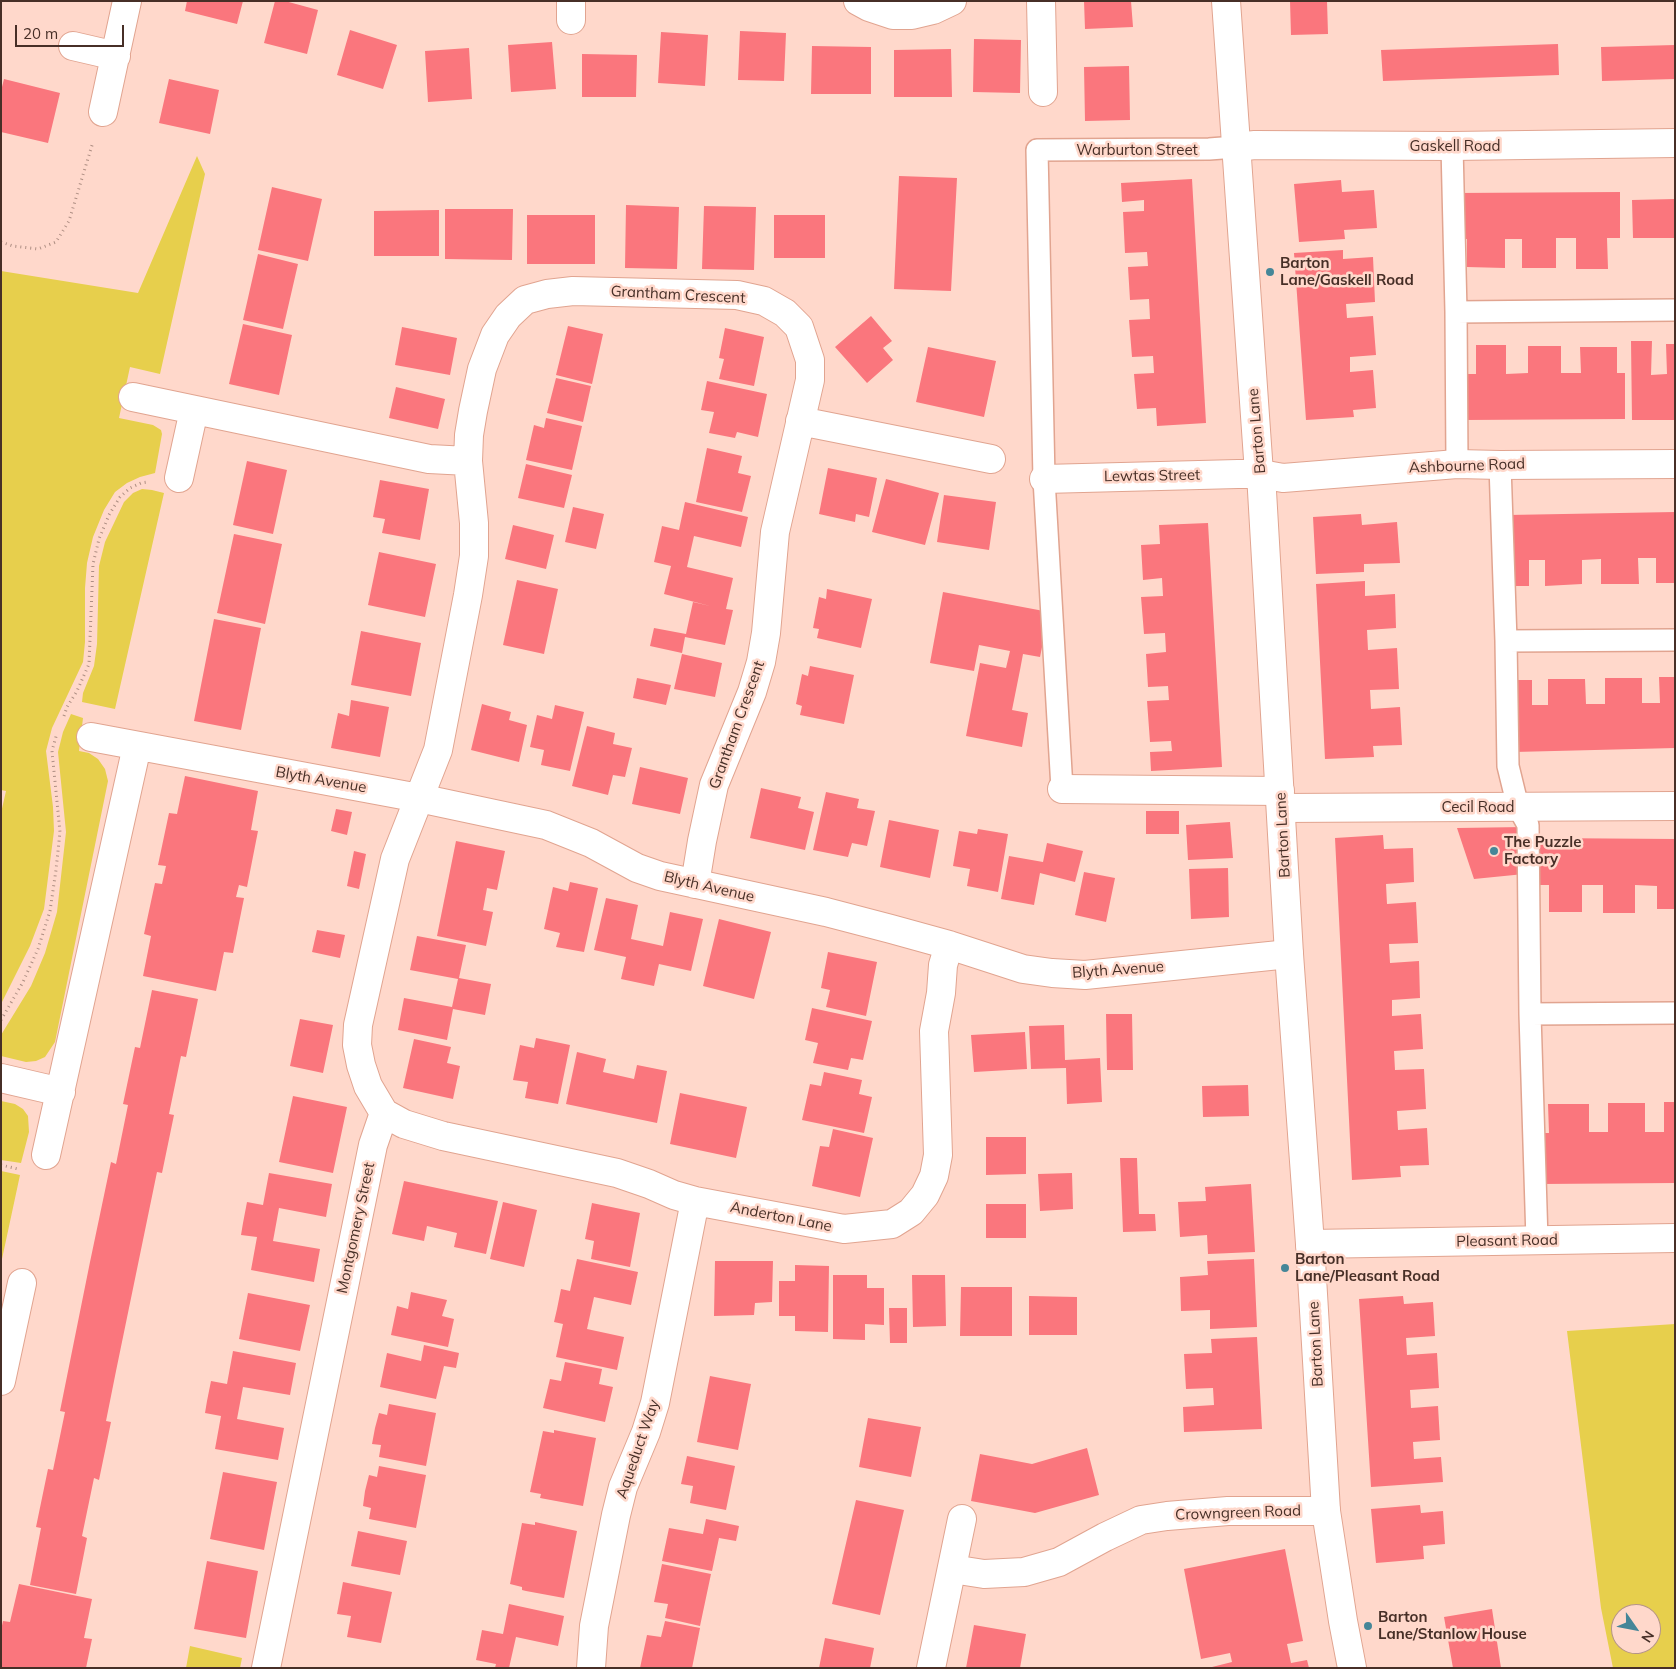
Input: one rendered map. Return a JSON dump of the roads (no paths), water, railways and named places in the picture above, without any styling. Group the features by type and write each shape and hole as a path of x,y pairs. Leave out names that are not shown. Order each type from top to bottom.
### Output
{"street":[{"path":"103,112 127,1"},
{"path":"858,1 893,15 912,15 933,10 952,1"},
{"path":"1041,1 1043,92"},
{"name":"Barton Lane","path":"1226,1 1259,474 1261,474 1289,954 1310,1244 1326,1511 1352,1668"},
{"path":"73,46 116,56"},
{"name":"Gaskell Road","path":"1236,147 1255,145 1452,146 1675,143"},
{"name":"Grantham Crescent","path":"419,798 438,750 474,556 474,523 468,461 469,435 480,377 495,335 508,316 525,300 547,294 573,291 737,295 764,301 785,313 799,327 810,360 810,380 775,532 766,633 761,662 752,692 714,785 695,884"},
{"path":"133,397 429,459 468,461"},
{"path":"179,478 194,410"},
{"path":"800,421 991,459"},
{"name":"Ashbourne Road","path":"1261,474 1283,478 1457,464 1675,464"},
{"name":"Lewtas Street","path":"1044,479 1261,474"},
{"name":"Blyth Avenue","path":"92,737 419,798 546,825 591,842 637,868 660,876 826,912 949,945 1024,969 1085,975 1289,954"},
{"path":"46,1155 137,746"},
{"name":"Cecil Road","path":"1062,788 1281,800 1518,807 1675,806"},
{"path":"384,1113 368,1086 361,1065 357,1045 358,1025 395,859 419,798"},
{"name":"Anderton Lane","path":"384,1113 404,1124 442,1136 616,1173 695,1201 844,1229 892,1224 911,1212 925,1195 934,1176 938,1155 934,1031 949,945"},
{"path":"1,1078 61,1092"},
{"name":"Montgomery Street","path":"266,1668 373,1145 384,1113"},
{"name":"Aqueduct Way","path":"591,1668 594,1626 616,1515 624,1487 646,1432 655,1403 695,1201"},
{"name":"Pleasant Road","path":"1310,1244 1675,1238"},
{"path":"1,1381 6,1334 22,1283"},
{"name":"Crowngreen Road","path":"952,1569 984,1574 1024,1572 1059,1562 1105,1536 1142,1520 1167,1516 1228,1511 1326,1511"},
{"path":"931,1668 962,1519"}],"lane":[{"path":"1452,146 1457,464"},
{"name":"Warburton Street","path":"1044,479 1037,150 1209,149 1236,147"},
{"path":"1456,312 1675,310"},
{"path":"1500,465 1508,766 1518,807 1528,825 1530,1014 1537,1240"},
{"path":"1044,479 1062,788"},
{"path":"1506,641 1675,640"},
{"path":"1530,1014 1675,1013"}],"place":[{"name":"Barton Lane/Gaskell Road","path":"1270,272"},
{"name":"The Puzzle Factory","path":"1494,851"},
{"name":"Barton Lane/Pleasant Road","path":"1285,1268"},
{"name":"Barton Lane/Stanlow House","path":"1368,1626"}]}
